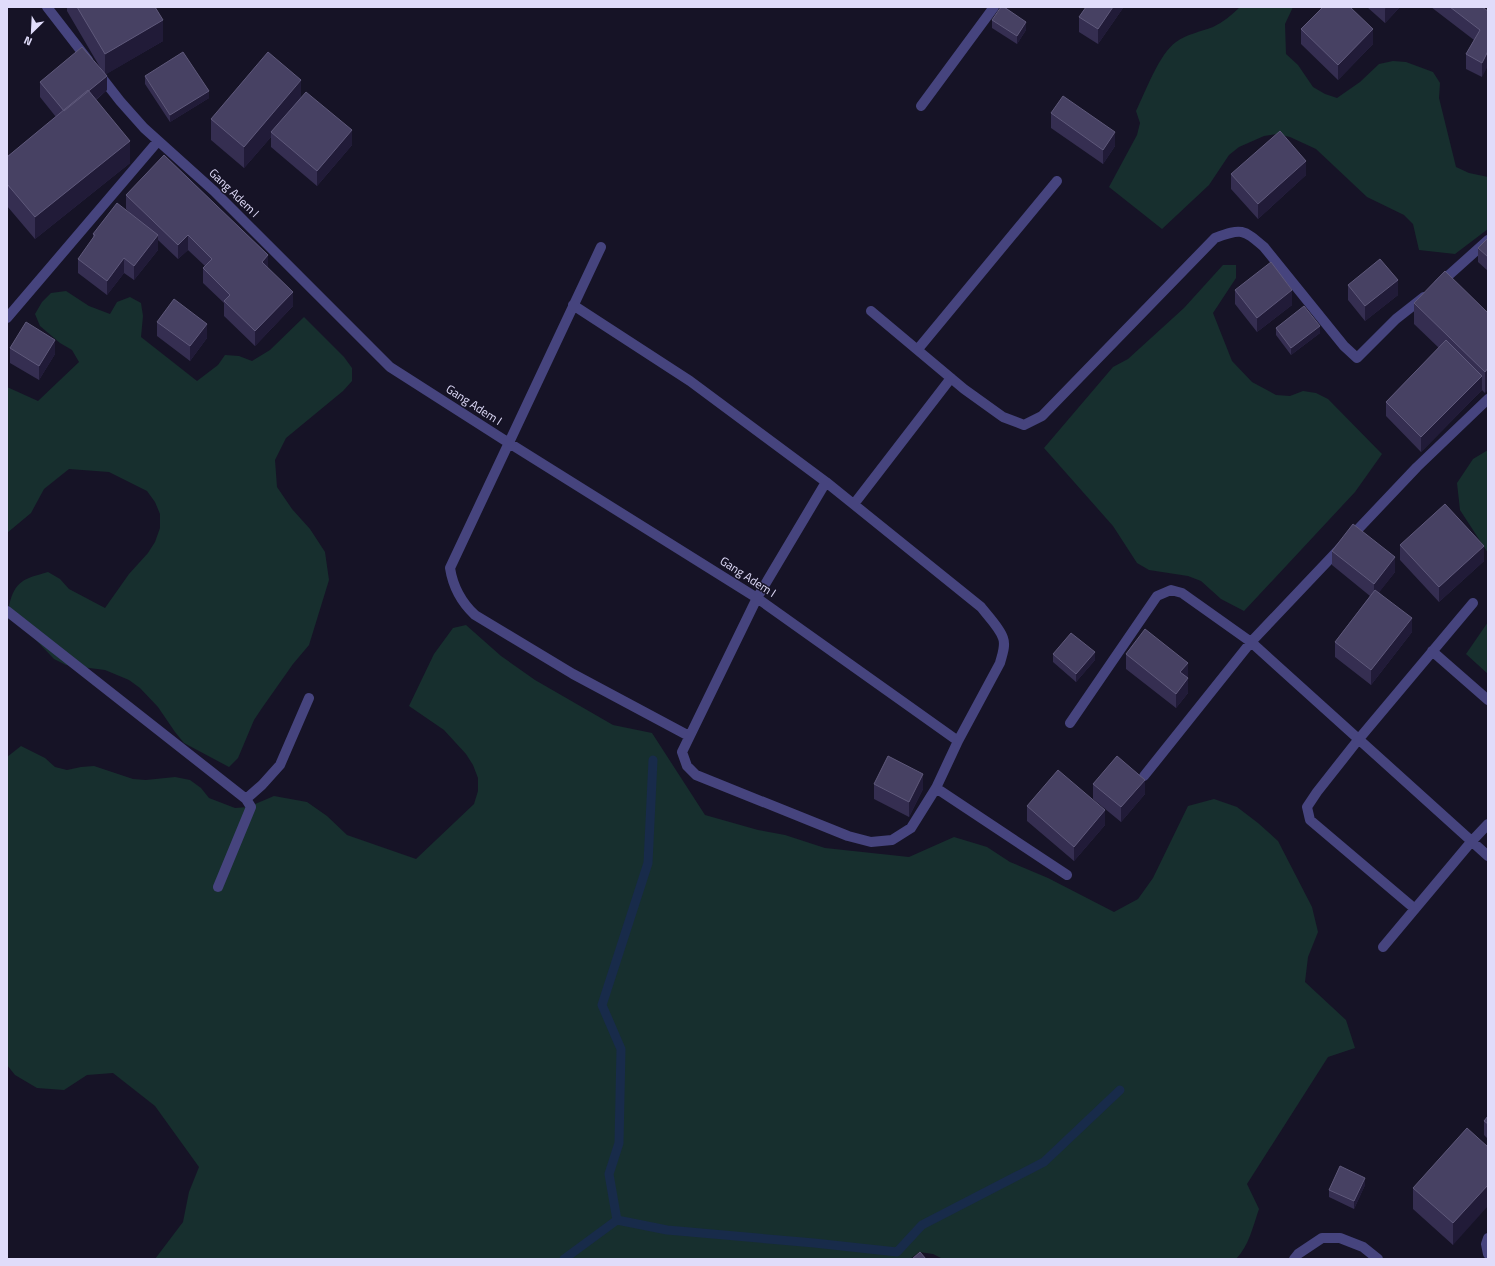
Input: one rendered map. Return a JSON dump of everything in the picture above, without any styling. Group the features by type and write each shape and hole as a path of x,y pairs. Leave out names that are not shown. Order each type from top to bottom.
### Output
{"street":[{"name":"Gang Adem I","path":"47,7 120,101 144,128 214,191 390,367 509,444 757,598 958,741"},
{"path":"921,106 994,7"},
{"path":"7,318 158,141"},
{"path":"918,350 1057,181"},
{"path":"871,312 951,378 1003,417 1024,425 1042,416 1215,238 1234,231 1248,233 1264,247 1344,346 1357,358 1396,319 1417,304 1488,240"},
{"path":"601,247 450,568 452,580 465,606 475,615 573,674 689,736"},
{"path":"573,305 690,381 826,482 981,607 1003,638 1004,649 1000,663 958,741 936,788 911,828 892,840 871,842 848,836 696,775 687,766 682,752 757,598 826,482"},
{"path":"854,504 951,378"},
{"path":"1144,776 1251,642 1417,467 1488,399"},
{"path":"1070,723 1157,596 1171,590 1182,593 1251,642 1488,856"},
{"path":"1415,910 1310,820 1307,807 1358,740 1473,603"},
{"path":"7,611 246,799 251,807 218,888"},
{"path":"1432,651 1488,700"},
{"path":"246,799 262,786 280,764 309,698"},
{"path":"936,788 1066,876"},
{"path":"1383,947 1471,842 1488,824"},
{"path":"1294,1259 1298,1254 1322,1238 1340,1238 1363,1247 1378,1259"},
{"path":"1488,1238 1486,1244 1488,1254"}],"green space":[{"path":"1240,7 1293,7 1285,24 1286,54 1298,65 1313,87 1325,94 1337,98 1360,82 1379,64 1393,61 1406,62 1433,72 1440,83 1439,98 1456,167 1469,173 1488,177 1488,229 1455,254 1419,250 1413,224 1404,215 1367,197 1316,149 1290,137 1277,134 1264,136 1239,147 1229,155 1209,185 1162,229 1109,187 1137,135 1140,123 1136,111 1158,64 1164,55 1180,39 1217,25"},
{"path":"1223,265 1236,265 1236,278 1213,313 1232,361 1252,382 1276,395 1290,396 1303,391 1316,393 1328,399 1382,454 1355,492 1244,611 1221,599 1201,581 1188,576 1149,570 1137,563 1113,526 1044,448 1113,367 1128,359 1184,308"},
{"path":"66,291 89,306 110,314 117,302 130,297 141,303 143,316 141,337 197,381 218,365 225,355 239,356 252,361 270,350 304,317 344,357 352,368 352,381 343,391 286,438 275,460 277,487 292,509 310,529 325,552 329,580 309,645 293,664 254,720 238,758 229,767 184,743 158,707 140,688 129,680 105,670 66,665 54,659 15,618 9,606 14,591 22,582 48,572 60,579 69,589 105,608 129,574 148,553 155,542 160,528 160,514 155,502 147,491 109,472 69,469 44,489 31,513 7,533 7,387 38,401 79,362 72,350 60,343 40,326 35,314 42,302 51,293"},
{"path":"1488,450 1488,553 1460,510 1457,483 1473,459"},
{"path":"1488,622 1488,674 1466,654"},
{"path":"466,625 501,656 535,680 613,725 652,733 705,815 758,830 785,835 825,848 909,857 954,837 987,847 1010,862 1048,878 1114,912 1138,899 1153,878 1188,806 1214,799 1237,807 1258,823 1278,841 1312,907 1318,932 1308,957 1305,982 1346,1020 1355,1048 1328,1057 1247,1184 1259,1209 1250,1236 1236,1259 943,1259 933,1254 919,1252 910,1259 155,1259 183,1222 189,1192 199,1167 155,1106 113,1073 87,1075 64,1090 37,1088 15,1075 7,1065 7,757 21,746 45,758 55,767 67,770 94,766 133,779 146,780 175,777 190,780 201,788 209,798 235,808 248,807 274,796 307,802 327,816 347,835 416,859 474,804 478,791 478,778 473,765 466,754 444,730 409,706 434,654 453,628"}],"building":[{"path":"77,7 155,7 163,20 105,54"},
{"path":"1001,7 1004,7 1026,22 1017,36 992,20"},
{"path":"1086,7 1113,7 1098,29 1079,17"},
{"path":"1323,7 1350,7 1373,29 1338,65 1301,29"},
{"path":"1450,7 1482,7 1488,11 1488,51 1482,63 1466,54 1480,30"},
{"path":"82,47 107,76 64,111 40,82"},
{"path":"183,52 209,91 170,115 145,76"},
{"path":"268,52 301,80 244,147 211,119"},
{"path":"88,90 130,141 35,217 7,184 7,157"},
{"path":"306,92 352,130 317,171 271,132"},
{"path":"1063,96 1115,132 1103,150 1051,113"},
{"path":"1280,131 1306,161 1258,204 1231,174"},
{"path":"164,155 268,255 262,262 293,292 255,331 224,301 230,295 203,268 212,259 188,235 178,245 126,195"},
{"path":"117,203 158,235 134,266 124,258 107,281 78,259 95,235 93,234"},
{"path":"1488,238 1488,257 1478,248"},
{"path":"1380,259 1398,280 1365,306 1348,285"},
{"path":"1271,262 1292,290 1257,318 1235,290"},
{"path":"1445,271 1488,313 1488,368 1485,372 1414,303"},
{"path":"174,299 207,324 190,346 157,322"},
{"path":"1304,306 1320,326 1291,348 1276,328"},
{"path":"26,322 55,340 39,366 10,348"},
{"path":"1446,340 1482,376 1421,437 1386,402"},
{"path":"1445,504 1484,546 1439,587 1400,545"},
{"path":"1353,524 1395,557 1374,584 1332,551"},
{"path":"1375,590 1412,618 1371,670 1335,642"},
{"path":"1145,629 1188,663 1180,672 1188,678 1176,694 1126,654"},
{"path":"1071,633 1095,652 1076,674 1053,654"},
{"path":"888,756 923,774 909,802 874,784"},
{"path":"1117,756 1145,780 1121,807 1093,784"},
{"path":"1058,770 1105,810 1074,847 1027,806"},
{"path":"1488,1116 1488,1124 1484,1121"},
{"path":"1467,1128 1488,1147 1488,1185 1453,1223 1413,1188"},
{"path":"1340,1166 1365,1178 1354,1201 1329,1190"},
{"path":"920,1252 926,1259 912,1259"}],"waterway":[{"path":"617,1220 609,1174 619,1143 621,1049 602,1005 648,863 653,760"},
{"path":"564,1259 617,1220 667,1230 897,1252 922,1225 1044,1162 1120,1090"}]}
